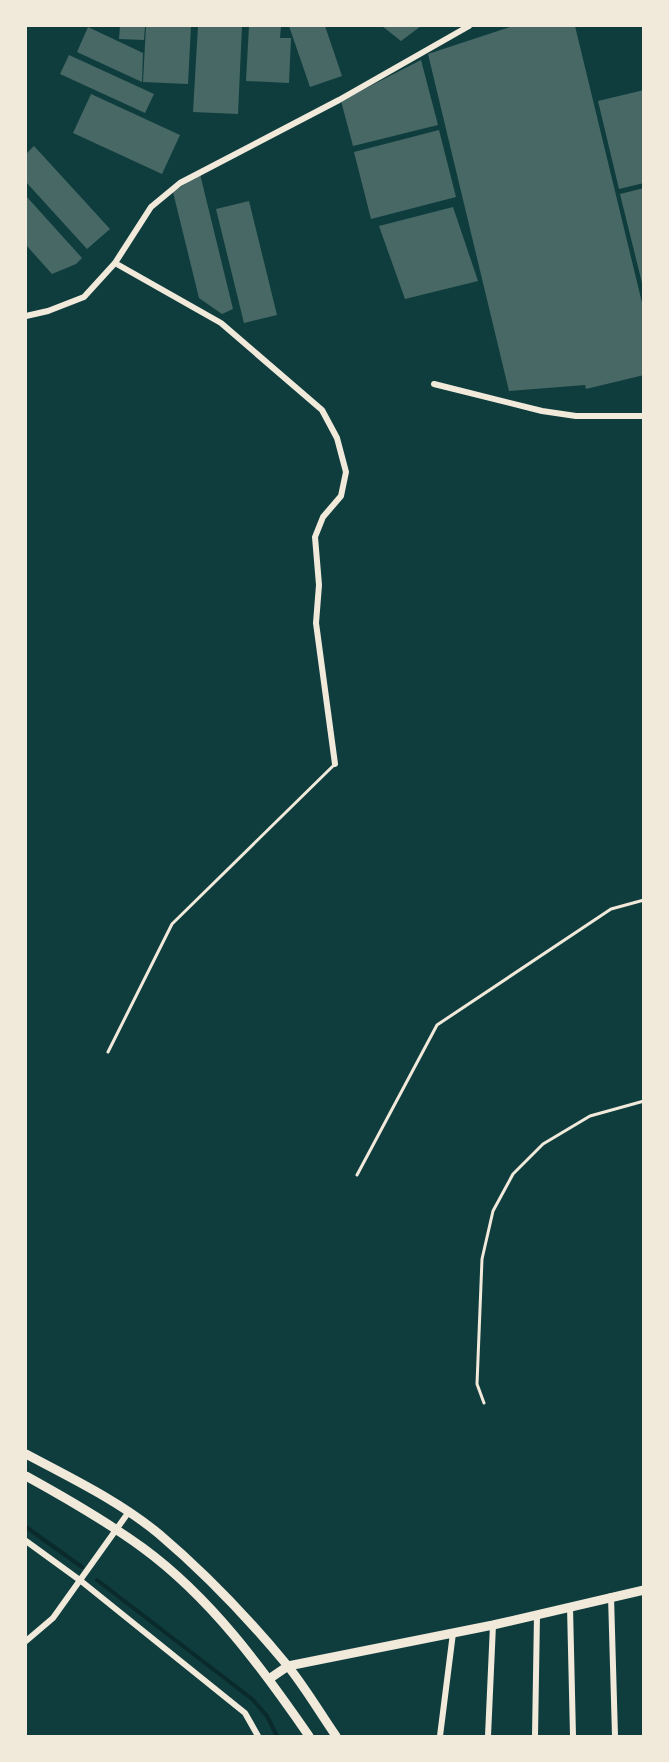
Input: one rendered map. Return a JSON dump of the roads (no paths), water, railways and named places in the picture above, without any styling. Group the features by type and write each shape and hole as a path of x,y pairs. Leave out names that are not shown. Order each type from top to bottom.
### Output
{"main road":[{"path":"26,1454 89,1487 128,1513 157,1533 200,1571 288,1666 336,1737"},
{"path":"26,1476 79,1505 117,1530 144,1549 184,1583 228,1628 269,1678 309,1737"},
{"path":"269,1678 288,1666 453,1634 644,1590"}],"street":[{"path":"26,316 48,311 84,297 115,264 151,207 180,183 339,100 469,26"},
{"path":"115,264 221,323 322,410 337,438 346,472 341,496 323,516 315,537 319,585 316,623 335,764"},
{"path":"434,384 542,411 576,417 644,416"},
{"path":"26,1641 53,1618 128,1513"},
{"path":"26,1541 81,1581 245,1713 258,1737"},
{"path":"611,1596 615,1737"},
{"path":"570,1607 573,1737"},
{"path":"535,1737 537,1615"},
{"path":"488,1737 493,1625"},
{"path":"440,1737 453,1634"}],"lane":[{"path":"108,1052 172,924 335,764"},
{"path":"357,1175 437,1025 611,909 644,900"},
{"path":"484,1403 477,1384 482,1269 493,1211 513,1174 543,1144 590,1116 644,1101"}],"waterway":[{"path":"26,1527 82,1567"},
{"path":"97,1580 252,1699 267,1716 277,1736"}]}
